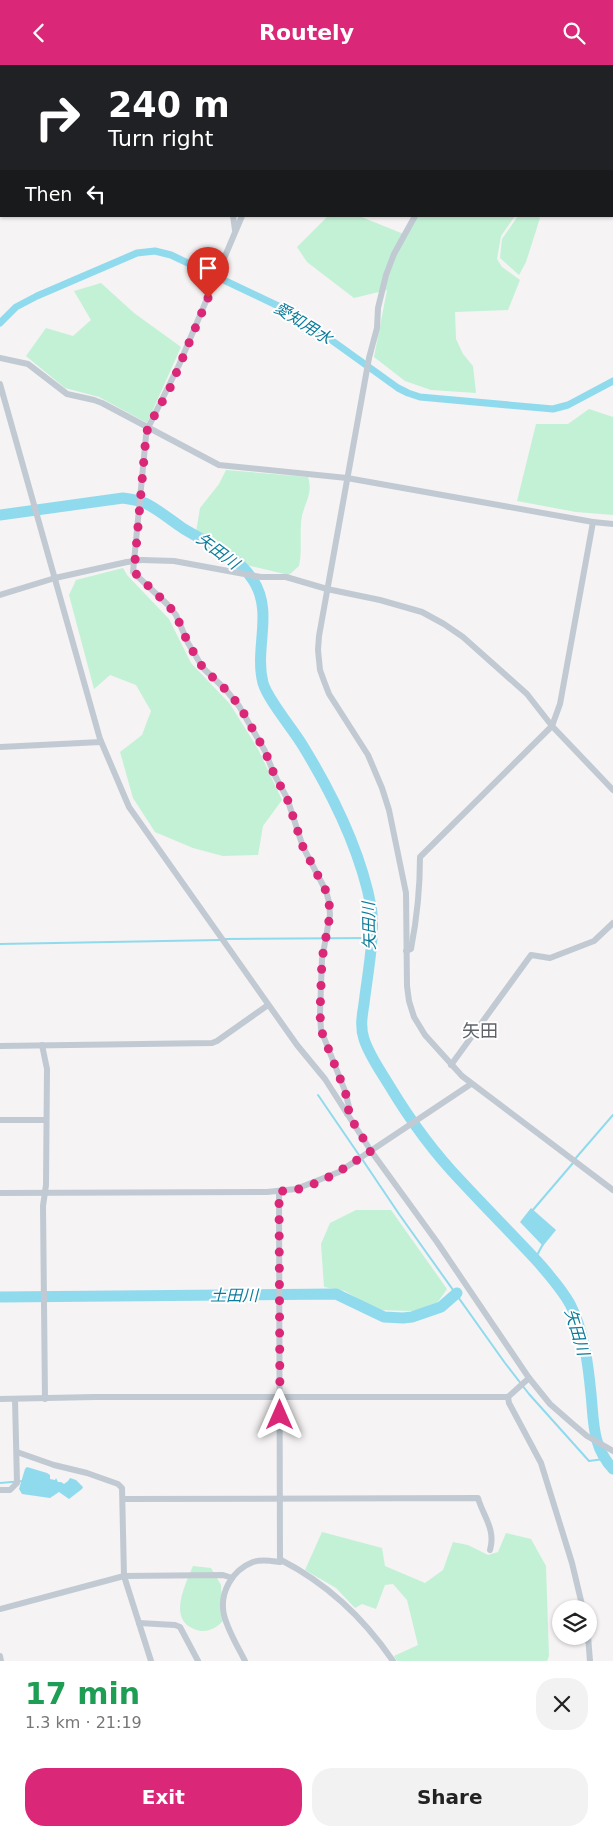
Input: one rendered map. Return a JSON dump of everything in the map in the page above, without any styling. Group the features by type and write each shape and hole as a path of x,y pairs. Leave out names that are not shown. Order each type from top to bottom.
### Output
{"street":[{"path":"233,217 235,230"},
{"path":"242,217 170,388 148,427 134,572 176,615 188,643 203,668 239,705 265,751 274,774 287,798 303,847 326,891 330,915 322,959 321,1030 345,1091 349,1107 348,1114"},
{"path":"413,217 394,254 380,295 376,328 327,589 318,649 320,670 329,694 368,755 382,788 401,863 406,893 407,986 408,1001 414,1017 425,1035 451,1065 472,1084 613,1190"},
{"path":"0,358 28,364 67,394 94,400 219,465 347,478 613,524"},
{"path":"0,384 101,742 129,807 268,1005 325,1079 371,1151 437,1242 529,1378 550,1404 587,1436 613,1451"},
{"path":"406,951 411,949 417,914 420,889 420,857 552,726 560,704 593,522"},
{"path":"0,595 55,578 127,561 174,561 261,577 286,577 327,589 380,599 422,612 463,637 527,694 552,726 613,790"},
{"path":"0,747 101,742"},
{"path":"451,1065 531,955 550,958 594,941 613,923"},
{"path":"0,1046 212,1043 268,1005"},
{"path":"42,1045 47,1069 46,1185 44,1193 45,1399"},
{"path":"0,1193 257,1192 296,1189 339,1172 472,1084"},
{"path":"0,1120 46,1120"},
{"path":"279,1191 280,1562"},
{"path":"0,1399 94,1397 508,1397 529,1378"},
{"path":"508,1397 509,1403 541,1463 572,1563 581,1600"},
{"path":"0,1490 10,1490 17,1483 15,1467 17,1452 15,1399"},
{"path":"17,1452 54,1465 87,1473 118,1484 122,1488 124,1575 151,1661"},
{"path":"123,1499 478,1498 490,1524 490,1550"},
{"path":"245,1661 228,1627 223,1610 223,1598 232,1578 240,1570 254,1562 269,1560 280,1562 281,1560 297,1568 334,1593 366,1627 393,1661"},
{"path":"0,1609 124,1575 223,1575 232,1578"},
{"path":"139,1623 175,1625 180,1627 198,1661"},
{"path":"589,1645 590,1661"},
{"path":"0,1656 1,1661"}],"green space":[{"path":"327,217 361,217 406,235 417,217 514,217 501,236 497,259 502,267 520,280 508,310 455,312 456,339 463,354 473,366 476,393 431,390 405,381 374,357 387,290 354,298 307,262 297,247"},
{"path":"517,217 540,218 526,262 519,275 500,258 502,239"},
{"path":"101,283 134,313 181,347 147,423 99,397 65,388 26,356 46,328 73,336 91,320 74,291"},
{"path":"589,409 613,417 613,515 576,512 517,501 536,424 568,424"},
{"path":"226,470 308,477 310,490 302,517 299,566 289,575 246,565 226,548 196,532 200,508 219,484"},
{"path":"123,568 127,575 169,619 191,663 230,704 258,749 282,800 263,826 258,855 223,856 193,848 155,832 133,798 120,752 142,735 151,711 136,685 110,675 94,689 69,595 76,580"},
{"path":"356,1210 391,1210 447,1289 435,1306 413,1311 376,1310 345,1291 324,1287 321,1244 330,1223"},
{"path":"322,1532 382,1548 385,1566 425,1583 443,1570 453,1542 468,1545 488,1555 498,1552 506,1533 531,1539 546,1566 549,1656 547,1661 397,1661 394,1656 418,1645 407,1600 393,1584 385,1585 376,1609 362,1604 355,1608 336,1588 305,1570"},
{"path":"193,1566 211,1568 221,1585 223,1621 206,1631 194,1629 186,1624 180,1610 183,1592"}],"water":[{"path":"531,1208 556,1230 543,1246 520,1222"},
{"path":"27,1467 47,1473 50,1475 50,1479 55,1480 56,1478 58,1482 64,1484 70,1478 76,1480 83,1487 69,1499 59,1492 50,1498 22,1494 19,1489"}],"waterway":[{"name":"愛知用水","path":"0,323 16,307 37,296 137,253 155,251 171,255 295,314 398,388 420,397 553,409 568,405 613,381"},
{"name":"矢田川","path":"0,515 123,498 137,500 160,512 184,529 231,557 253,580 259,592 262,605 261,670 263,683 275,706 303,746 335,803 353,843 366,885 372,917 370,955 362,1021 366,1045 397,1098 432,1147 451,1171 538,1262 559,1287 570,1304 579,1325 585,1347 595,1434 601,1452 613,1469"},
{"path":"225,939 372,938"},
{"path":"0,944 220,940"},
{"path":"318,1095 359,1155"},
{"path":"575,1159 613,1115"},
{"path":"362,1159 399,1214 529,1394 589,1461 604,1459"},
{"path":"532,1211 573,1163"},
{"path":"535,1259 543,1244"},
{"name":"土田川","path":"0,1297 336,1294 384,1317 403,1318 412,1317 441,1307 457,1293"},
{"path":"0,1483 23,1481"}],"district":[{"name":"矢田","path":"480,1030"}],"route":[{"path":"208,298 170,388 148,427 133,569 136,576 168,605 176,615 188,643 203,668 239,705 265,751 274,774 287,798 308,859 326,891 330,915 322,959 321,1030 345,1091 349,1107 348,1114 371,1151 339,1172 296,1189 279,1191 280,1415"}]}
